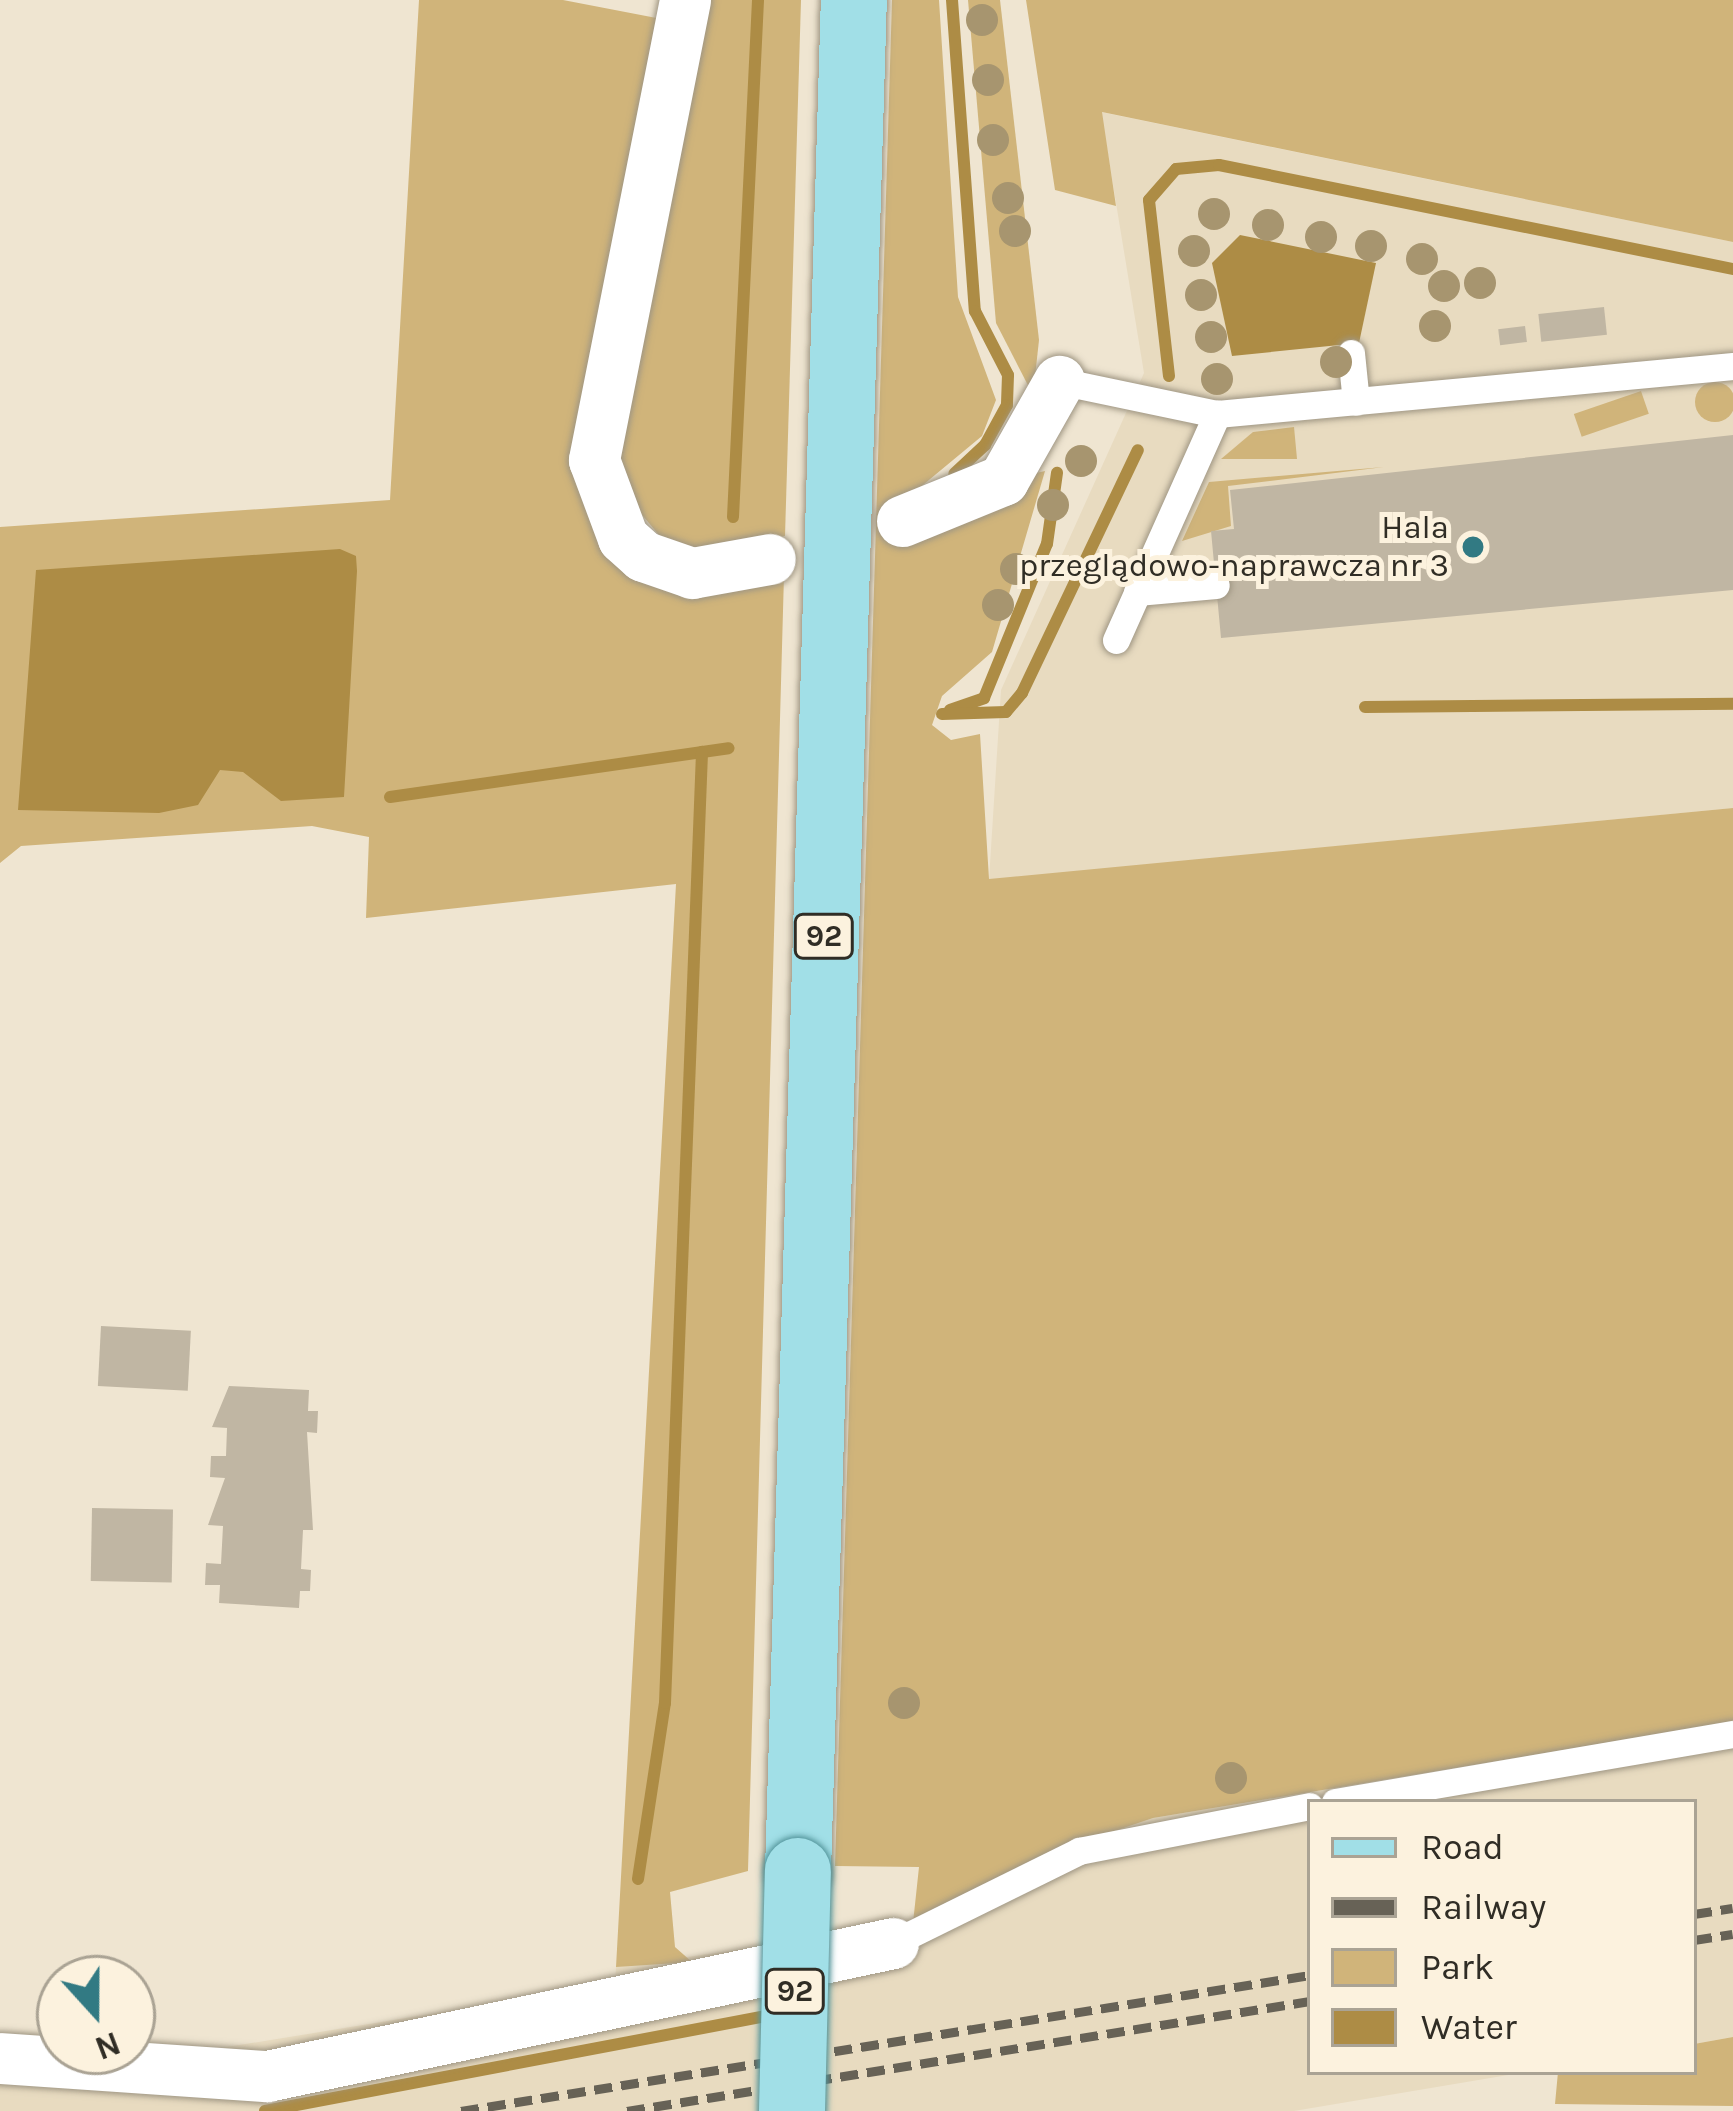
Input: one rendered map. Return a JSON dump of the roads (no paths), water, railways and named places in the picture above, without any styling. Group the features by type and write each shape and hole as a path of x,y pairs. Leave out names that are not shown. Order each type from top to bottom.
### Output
{"main road":[{"name":"92","path":"792,2111 854,0"}],"street":[{"path":"685,0 594,460 623,538 644,556 692,573 770,559"},
{"path":"902,521 1003,480 1059,382"},
{"path":"0,2058 267,2076 893,1943"}],"lane":[{"path":"1351,353 1356,402"},
{"path":"1059,382 1217,414 1733,366"},
{"path":"1116,640 1217,414"},
{"path":"1137,592 1216,585"},
{"path":"1353,1799 1733,1734"},
{"path":"893,1943 1079,1851 1307,1807"}],"water":[{"path":"1240,235 1376,263 1359,343 1232,356 1212,263"},
{"path":"340,549 356,556 357,571 344,797 281,801 243,772 220,770 198,805 159,813 18,810 36,570"}],"waterway":[{"path":"733,517 758,0"},
{"path":"952,0 975,311 1008,375 1007,405 985,445 954,474"},
{"path":"1169,376 1149,200 1176,169 1219,165 1733,269"},
{"path":"942,714 1006,712 1022,693 1138,450"},
{"path":"950,710 984,698 1047,544 1057,473"},
{"path":"1365,707 1733,704"},
{"path":"390,797 728,748"},
{"path":"638,1879 665,1703 702,752"},
{"path":"265,2111 777,2014"}],"railway":[{"path":"1697,1914 1733,1908"},
{"path":"1697,1940 1733,1934"},
{"path":"461,2111 1307,1975"},
{"path":"627,2111 1307,2001"}],"place":[{"name":"Hala przeglądowo-naprawcza nr 3","path":"1473,547"}]}
